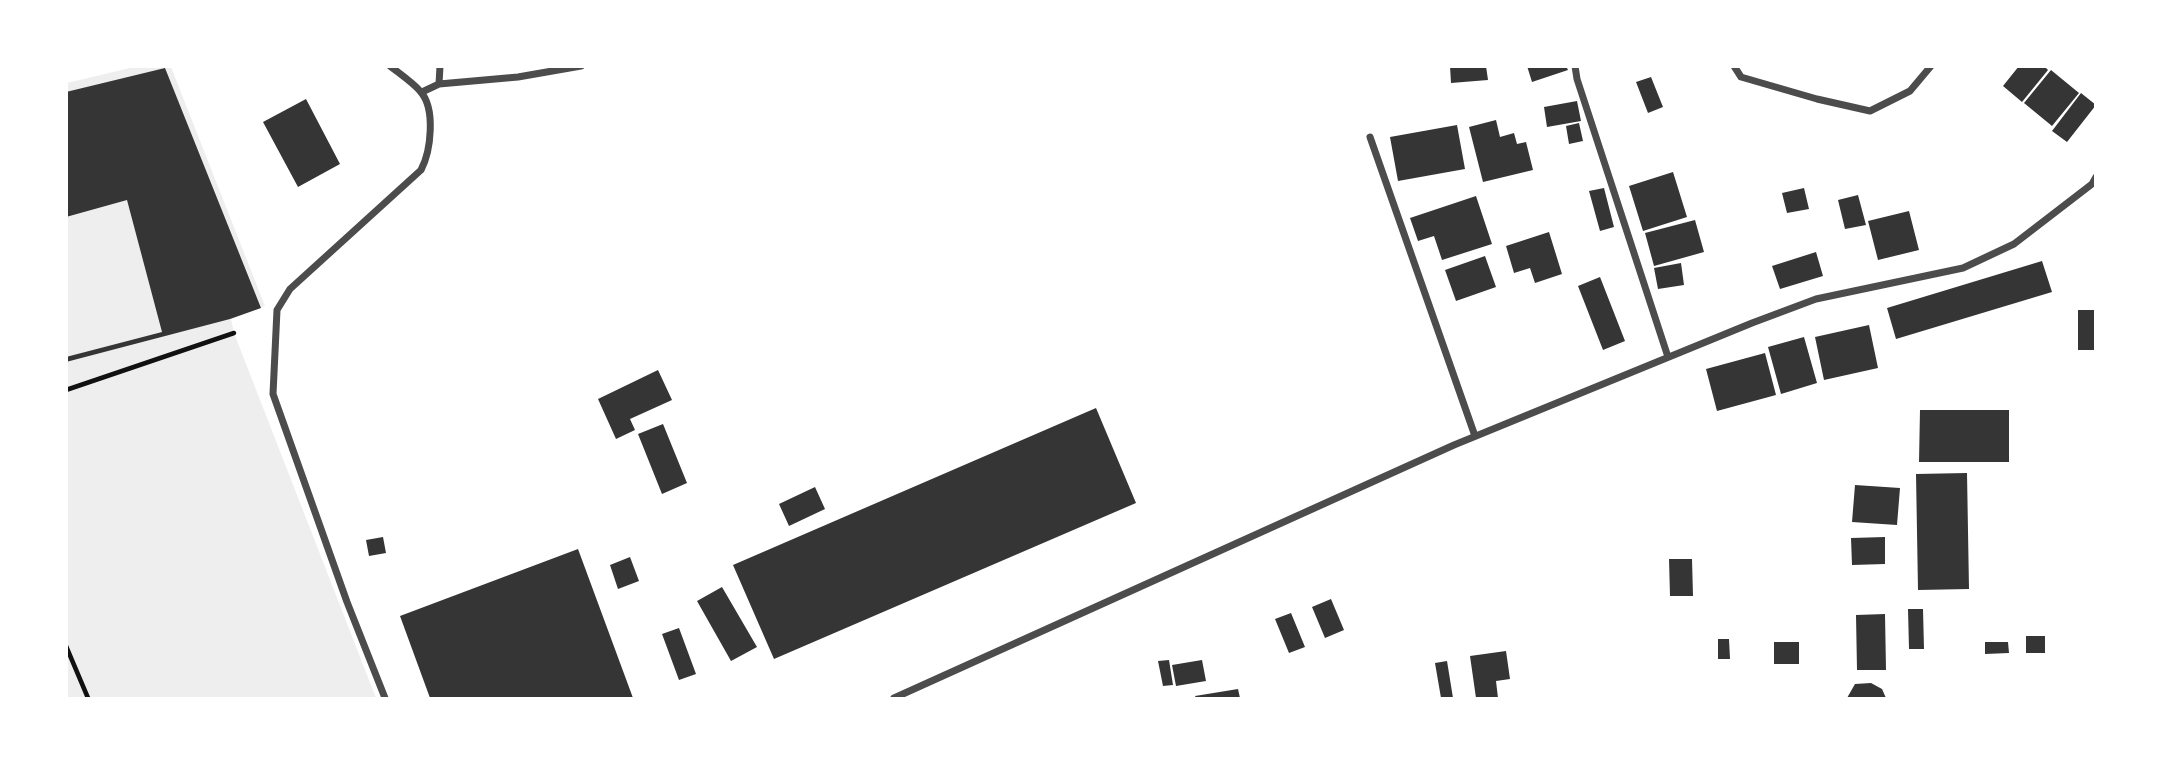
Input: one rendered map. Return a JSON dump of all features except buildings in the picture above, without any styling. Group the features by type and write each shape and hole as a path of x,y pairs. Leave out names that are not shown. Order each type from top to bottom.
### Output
{"street":[{"path":"385,698 347,602 273,394 277,310 290,289 421,170 428,156 430,116 422,92 390,66"},
{"path":"439,84 440,66"},
{"path":"422,92 439,84 518,78 581,66"},
{"path":"1575,66 1668,358"},
{"path":"1734,66 1741,77 1870,111 1910,91 1931,66"},
{"path":"1370,137 1475,436"},
{"path":"894,698 1475,436 1668,358 1816,299 1964,268 2014,244 2092,184 2095,177"}],"path":[{"path":"66,390 234,333"},
{"path":"66,646 88,698"}],"shaded area":[{"path":"134,67 171,67 265,306 231,319 234,333 376,698 67,698 67,83"}]}
